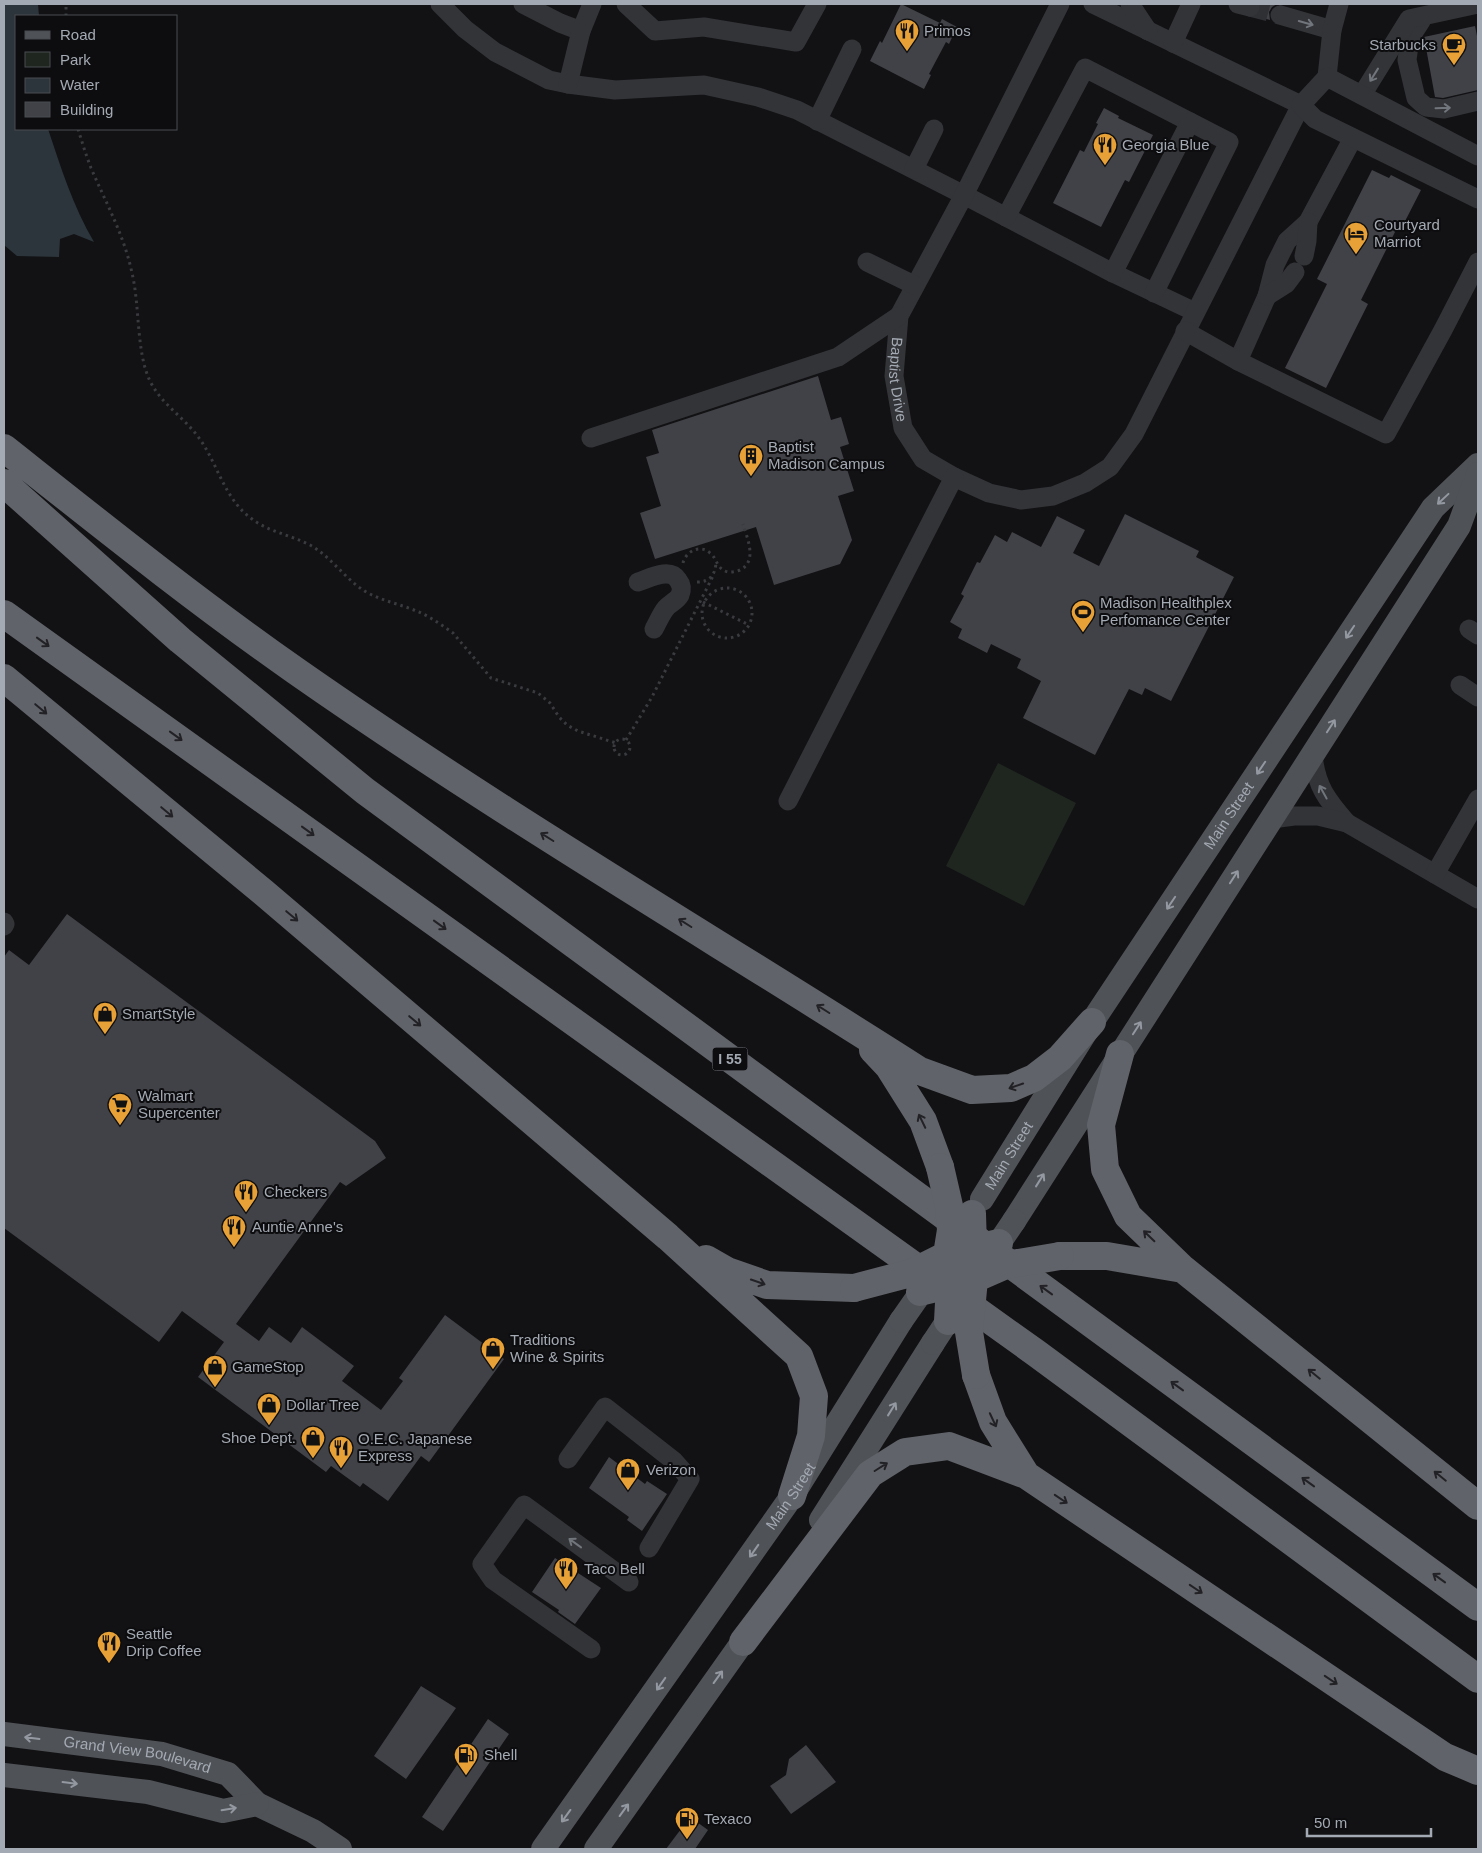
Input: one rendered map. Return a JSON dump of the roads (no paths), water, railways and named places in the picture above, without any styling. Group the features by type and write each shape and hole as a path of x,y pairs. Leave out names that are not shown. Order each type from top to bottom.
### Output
{"highway":[{"path":"4,448 177,584 296,671 508,814 854,1028 920,1071 972,1090 1011,1088 1034,1078 1060,1058 1092,1022"},
{"name":"I 55","path":"4,483 180,640 365,792 1478,1607"},
{"path":"4,614 1028,1347 1478,1679"},
{"path":"4,678 263,892 668,1237 799,1356 814,1396 812,1436 792,1496"},
{"path":"854,1028 889,1067 923,1121 940,1167 949,1206 951,1230 960,1253 968,1332 976,1375 993,1422 1026,1474"},
{"path":"1120,1054 1101,1125 1105,1169 1128,1216 1182,1269 1478,1506"},
{"path":"960,1253 977,1206"},
{"path":"668,1237 727,1271 767,1286 854,1288 912,1273 1006,1232"},
{"path":"920,1292 962,1282 1006,1265 1060,1256 1107,1256 1182,1269"},
{"path":"948,1321 962,1282"},
{"path":"743,1642 870,1474 905,1452 949,1446 1026,1474 1445,1757 1478,1771"}],"main road":[{"name":"Main Street","path":"977,1206 1092,1022 1433,508 1478,465"},
{"path":"962,1282 1006,1232 1272,820 1459,526 1478,474"},
{"name":"Main Street","path":"543,1849 792,1496 920,1292 960,1253"},
{"path":"596,1849 743,1642 948,1321"},
{"name":"Grand View Boulevard","path":"4,1734 162,1754 228,1774 257,1804 313,1831 340,1849"},
{"path":"4,1775 148,1792 223,1812 257,1804"}],"street":[{"path":"440,4 465,29 495,52 550,80 615,90 704,85 758,97 797,110 1112,273 1195,312"},
{"path":"523,4 580,31"},
{"path":"568,84 580,31 592,4"},
{"path":"626,4 655,31 704,27 796,42 817,4"},
{"name":"Baptist Drive","path":"1060,4 964,195 899,316 894,376 903,428 924,459 954,477 989,493 1021,500 1053,496 1085,483 1110,467 1134,434 1300,105 1327,77"},
{"path":"1093,4 1300,105 1314,119 1478,199"},
{"path":"1130,4 1149,32"},
{"path":"1173,43 1191,4"},
{"path":"1339,4 1332,30 1327,77 1478,156"},
{"path":"1362,95 1409,19 1478,4"},
{"path":"1280,15 1332,30"},
{"path":"1425,16 1410,38 1407,60 1416,98 1426,107 1444,110 1478,101"},
{"path":"817,121 852,49"},
{"path":"1006,217 1085,68 1229,142 1154,293"},
{"path":"1112,273 1190,122"},
{"path":"914,169 934,129"},
{"path":"1238,361 1267,296 1274,265 1287,241 1308,222 1353,138"},
{"path":"1267,296 1286,284 1300,264 1307,241 1308,222"},
{"path":"866,262 914,285"},
{"path":"1185,331 1238,361 1386,434 1478,262"},
{"path":"591,438 838,357 899,316"},
{"path":"788,801 954,477"},
{"path":"638,582 664,574 672,574 678,578 682,586 680,595 666,607 654,629"},
{"path":"1460,685 1478,697"},
{"path":"1313,755 1315,772 1320,788 1328,801 1347,823"},
{"path":"1435,874 1478,799"},
{"path":"1272,820 1294,816 1318,816 1347,823 1478,900"},
{"path":"568,1459 605,1407 674,1461 690,1479 649,1548"},
{"path":"591,1649 493,1580 482,1564 524,1505 629,1582"}],"water":[{"path":"4,4 38,4 39,15 15,15 15,130 48,130 74,201 94,242 74,234 60,239 59,257 17,256 4,245"}],"tunnel":[{"path":"1250,7 1280,15"}],"place":[{"name":"Primos","path":"907,52"},
{"name":"Starbucks","path":"1454,66"},
{"name":"Georgia Blue","path":"1105,166"},
{"name":"Courtyard Marriot","path":"1356,255"},
{"name":"Baptist Madison Campus","path":"751,477"},
{"name":"Madison Healthplex Perfomance Center","path":"1083,633"},
{"name":"SmartStyle","path":"105,1035"},
{"name":"Walmart Supercenter","path":"120,1126"},
{"name":"Checkers","path":"246,1213"},
{"name":"Auntie Anne's","path":"234,1248"},
{"name":"Traditions Wine & Spirits","path":"493,1370"},
{"name":"GameStop","path":"215,1388"},
{"name":"Dollar Tree","path":"269,1426"},
{"name":"Shoe Dept.","path":"313,1459"},
{"name":"O.E.C. Japanese Express","path":"341,1469"},
{"name":"Verizon","path":"628,1491"},
{"name":"Taco Bell","path":"566,1590"},
{"name":"Seattle Drip Coffee","path":"109,1664"},
{"name":"Shell","path":"466,1776"},
{"name":"Texaco","path":"687,1840"}]}
